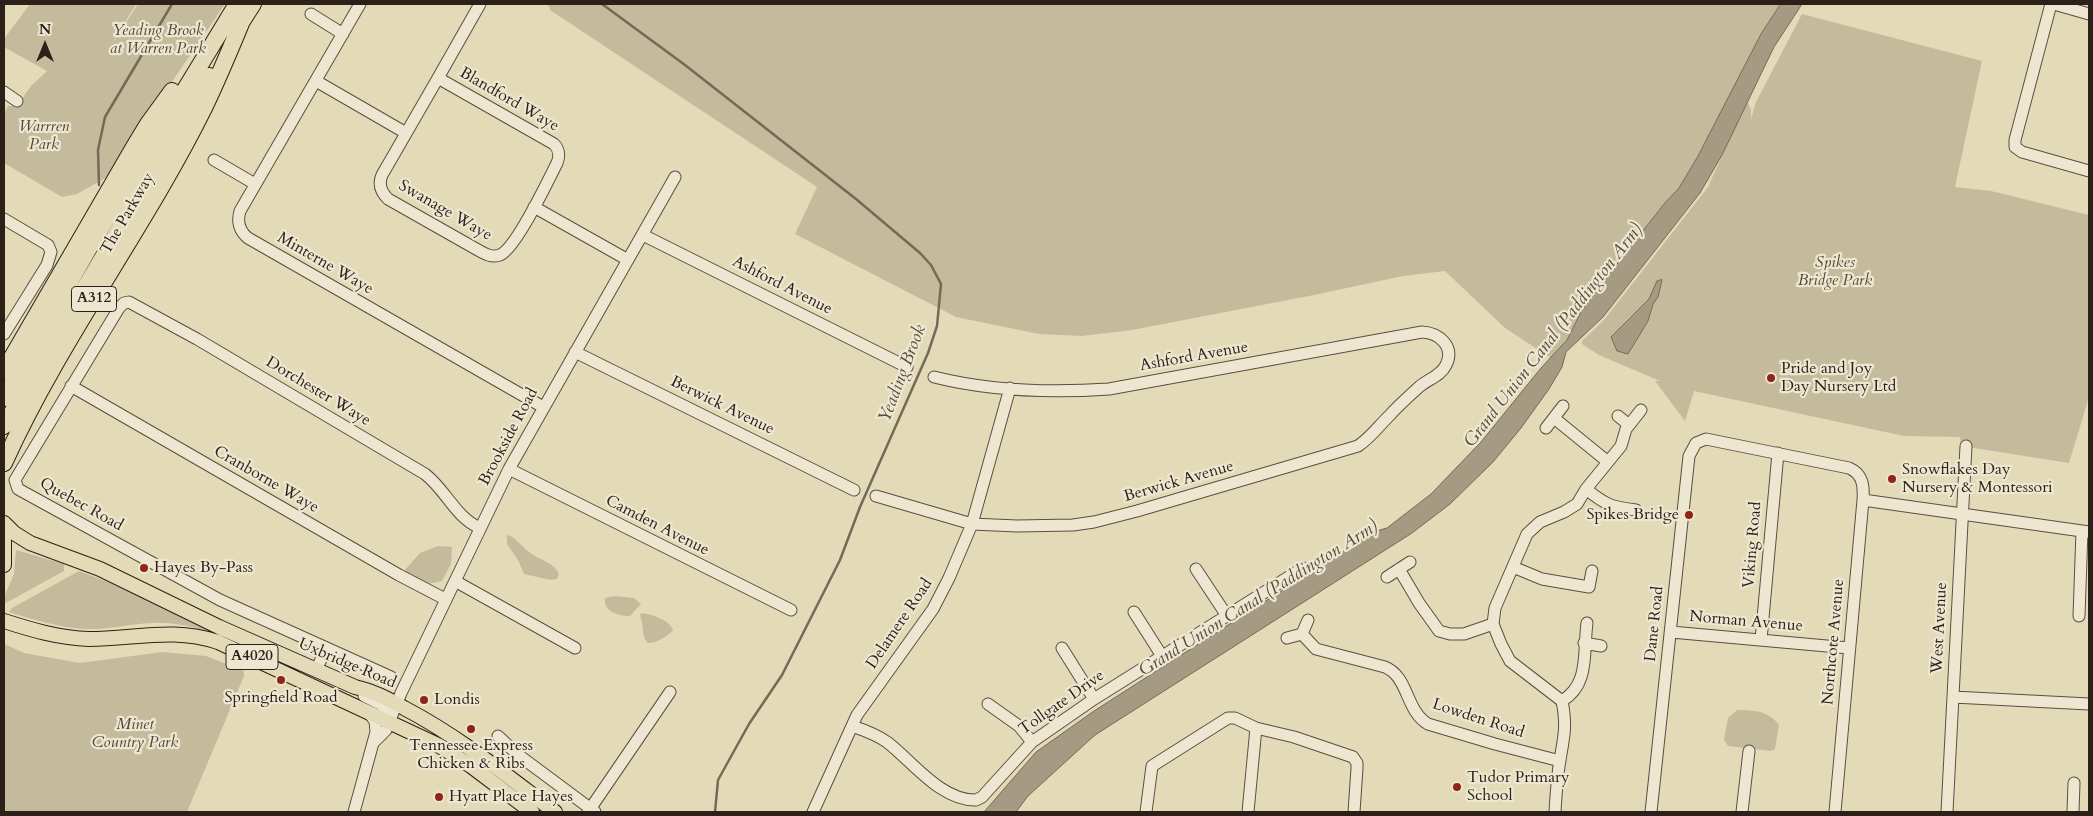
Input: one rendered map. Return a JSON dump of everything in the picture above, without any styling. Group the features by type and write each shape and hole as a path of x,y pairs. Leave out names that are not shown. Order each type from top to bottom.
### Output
{"highway":[{"name":"The Parkway","path":"4,398 94,240 236,13 253,4"},
{"name":"The Parkway","path":"4,426 236,13"},
{"name":"A312","path":"4,371 148,124 236,13"},
{"name":"A312","path":"4,463 50,374 182,149 224,65 236,13"}],"main road":[{"name":"Uxbridge Road","path":"4,523 14,533 30,543 86,563 214,624 316,670 370,690 396,703 458,740 555,812"},
{"path":"4,540 4,565"},
{"name":"Uxbridge Road","path":"4,621 49,635 70,638 109,638 171,633 200,636 230,647 438,744 471,766 532,812"}],"street":[{"name":"Minterne Waye","path":"360,4 255,184 239,215 240,228 244,235 543,407"},
{"name":"Blandford Waye","path":"406,133 480,4"},
{"path":"2089,14 2053,4 2015,147 2022,152 2089,171"},
{"path":"311,14 343,34"},
{"name":"Blandford Waye","path":"438,78 556,146 559,159 534,207"},
{"path":"316,81 406,133"},
{"path":"4,92 17,101"},
{"name":"Swanage Waye","path":"406,133 380,178 381,189 388,199 478,250 494,256 509,249 534,207"},
{"path":"214,160 255,184"},
{"name":"Brookside Road","path":"390,721 396,703 445,599 509,469 675,177"},
{"path":"534,207 628,260"},
{"path":"4,219 48,246 51,252 47,265 4,334"},
{"name":"Ashford Avenue","path":"642,234 907,367"},
{"path":"48,246 54,235"},
{"name":"Quebec Road","path":"126,302 119,308 15,480 16,487 220,600 391,677"},
{"name":"Dorchester Waye","path":"126,302 132,302 197,339 418,470 437,484 459,514 480,528"},
{"name":"Ashford Avenue","path":"934,377 972,385 1010,388 1069,391 1109,389 1422,332 1434,333 1441,337 1449,353"},
{"name":"Berwick Avenue","path":"575,352 854,490"},
{"name":"Berwick Avenue","path":"876,496 972,524 1034,526 1073,525 1094,522 1350,450 1364,442 1415,391 1441,372 1446,366 1449,353"},
{"name":"Cranborne Waye","path":"71,386 399,575 445,599"},
{"name":"Delamere Road","path":"813,812 852,726 864,705 933,609 949,578 972,524 1010,388"},
{"path":"1546,428 1563,406"},
{"path":"1555,812 1560,761 1565,735 1565,717 1562,701 1510,660 1501,644 1494,624 1495,608 1527,534 1540,522 1564,512 1576,504 1621,446 1626,429 1641,410"},
{"path":"1618,416 1629,425"},
{"path":"1554,418 1608,462"},
{"name":"Dane Road","path":"1651,812 1689,456 1692,448 1698,442 1706,439 1714,439 1778,453"},
{"name":"West Avenue","path":"1947,812 1966,446"},
{"name":"Northcote Avenue","path":"1778,453 1849,468 1860,476 1863,484 1835,812"},
{"name":"Viking Road","path":"1760,640 1778,453"},
{"name":"Camden Avenue","path":"509,469 791,610"},
{"path":"1586,489 1613,508 1636,510"},
{"path":"1863,500 2085,532 2079,616"},
{"path":"1387,577 1410,562"},
{"name":"Tollgate Drive","path":"852,726 887,742 917,770 942,788 974,800 982,797 1032,742 1094,699 1303,568"},
{"path":"1513,568 1589,593 1592,571"},
{"path":"1196,569 1227,616"},
{"path":"1399,569 1419,603 1439,631 1450,634 1464,634 1494,624"},
{"path":"455,581 575,648"},
{"path":"1134,612 1162,656"},
{"path":"1287,638 1302,634 1308,620"},
{"path":"1562,701 1573,694 1582,679 1586,623"},
{"name":"Norman Avenue","path":"1671,632 1849,648"},
{"name":"Lowden Road","path":"1302,634 1316,649 1390,669 1400,679 1413,709 1428,724 1560,761"},
{"path":"1584,643 1602,646"},
{"path":"1062,648 1094,699"},
{"path":"316,670 326,649"},
{"path":"355,686 363,696 382,705 390,721 384,733 375,741"},
{"path":"498,736 516,754 591,811 670,692"},
{"path":"1953,697 2089,704"},
{"path":"988,704 1019,726 1032,742"},
{"path":"354,812 375,741 375,722 363,708"},
{"path":"1146,812 1152,766 1224,718 1235,718 1256,728 1294,736 1347,754 1355,759 1357,768 1354,812"},
{"path":"1248,812 1256,728"},
{"path":"1742,812 1749,751"},
{"path":"2073,812 2074,783"}],"green space":[{"path":"30,4 136,4 110,47 138,4 225,4 107,177 77,194 62,197 4,163 4,114 8,106 17,106 31,86 47,71 4,47 4,39"},
{"path":"548,4 1781,4 1761,34 1698,156 1679,188 1664,204 1582,310 1567,340 1551,358 1505,328 1445,271 1403,276 1132,330 1082,336 1039,334 956,317 795,234 817,187 550,10"},
{"name":"Spikes Bridge Park","path":"1802,14 1982,61 1955,187 1991,191 2089,215 2089,397 2069,463 1961,446 1960,437 1904,436 1694,391 1685,421 1655,381 1660,381 1599,355 1582,344 1582,341 1604,320 1708,187 1747,100 1751,110 1751,119 1756,102","holes":["1658,297 1653,304 1648,321 1628,354 1624,323 1649,299"]},
{"path":"507,535 516,540 533,555 554,567 559,574 557,579 551,580 524,574 518,560 507,544"},
{"path":"438,546 452,547 451,564 442,581 428,584 404,571 420,553"},
{"path":"16,550 64,564 64,571 4,604 4,597 14,574"},
{"path":"79,571 121,587 216,632 216,635 168,623 101,629 74,628 46,623 9,612 12,608"},
{"path":"615,596 634,598 641,604 630,616 617,614 609,610 605,603 605,598"},
{"path":"641,613 664,620 673,630 661,639 648,643 643,633"},
{"name":"Minet Country Park","path":"4,644 24,653 80,663 162,652 206,656 244,671 244,676 187,812 4,812"},
{"path":"1737,710 1761,712 1775,720 1779,725 1775,749 1771,751 1728,746 1724,740 1728,718"}],"shaded area":[{"path":"1781,4 1802,4 1774,47 1722,155 1700,193 1603,317 1566,352 1562,367 1549,389 1521,428 1493,462 1450,504 1412,533 1095,735 1028,796 1016,812 984,812 1036,752 1094,711 1373,532 1387,528 1431,494 1481,442 1541,368 1567,340 1582,310 1664,204 1679,188 1698,156 1761,34"},
{"path":"1662,280 1658,297 1653,304 1648,321 1628,354 1617,351 1611,337 1649,299 1657,281"}],"waterway":[{"path":"99,185 98,150 105,117 172,4"},
{"name":"Yeading Brook","path":"602,4 685,65 856,199 920,253 931,265 941,284 937,326 928,353 860,507 840,560 782,675 749,724 718,780 715,812"}],"place":[{"name":"Pride and Joy Day Nursery Ltd","path":"1771,378"},
{"name":"Snowflakes Day Nursery & Montessori","path":"1892,479"},
{"name":"Spikes Bridge","path":"1689,515"},
{"name":"Hayes By-Pass","path":"144,568"},
{"name":"Springfield Road","path":"281,680"},
{"name":"Londis","path":"424,700"},
{"name":"Tennessee Express Chicken & Ribs","path":"471,729"},
{"name":"Tudor Primary School","path":"1457,787"},
{"name":"Hyatt Place Hayes","path":"439,797"}],"park label":[{"name":"Yeading Brook at Warren Park","path":"158,40"},
{"name":"Warrren Park","path":"44,136"}],"water label":[{"name":"Grand Union Canal (Paddington Arm)","path":"1554,336"},
{"name":"Grand Union Canal (Paddington Arm)","path":"1259,599"}]}
